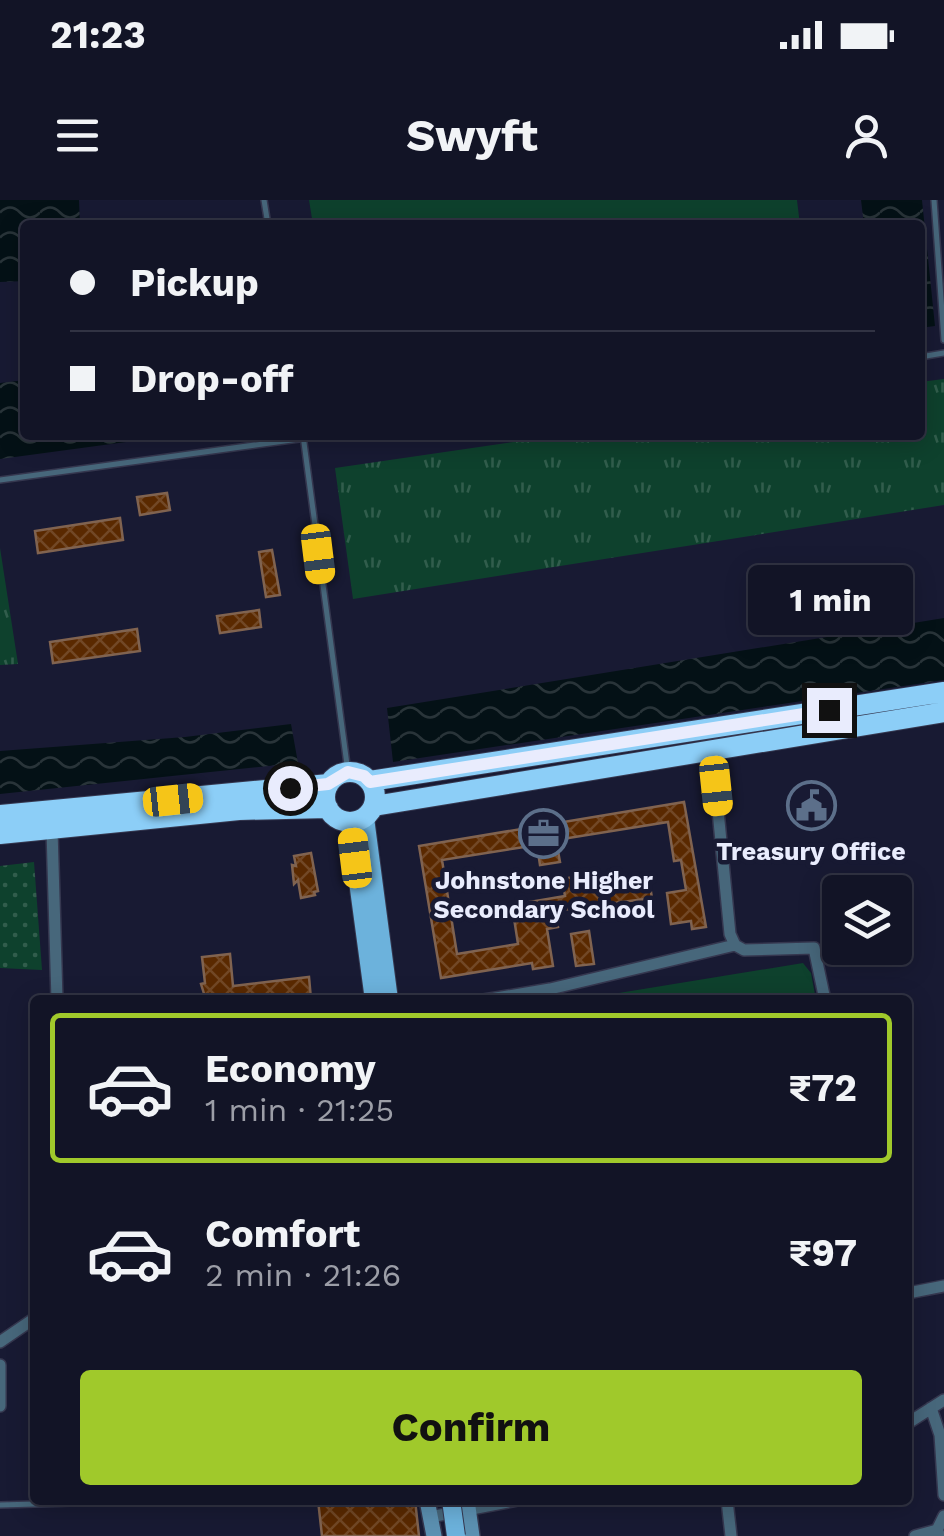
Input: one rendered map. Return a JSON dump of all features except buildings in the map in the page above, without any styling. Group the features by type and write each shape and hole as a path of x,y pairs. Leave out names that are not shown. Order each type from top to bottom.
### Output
{"highway":[{"path":"370,782 944,692"},
{"path":"328,784 328,808 337,818 363,815 712,749 944,712"},
{"path":"0,815 328,784 348,772 364,776 376,797 363,815"},
{"path":"0,834 239,810 328,808"}],"main road":[{"path":"363,815 374,995"},
{"path":"372,930 388,995"},
{"path":"456,1536 462,1505"}],"street":[{"path":"712,749 730,934 735,945 744,950 814,948 824,995"},
{"path":"52,830 57,995"},
{"path":"514,995 735,945"},
{"path":"912,1292 944,1286"},
{"path":"0,1342 30,1321"},
{"path":"0,1365 0,1406"},
{"path":"912,1420 944,1400"},
{"path":"931,1408 940,1435 944,1496"},
{"path":"428,1505 434,1536"},
{"path":"430,1517 457,1505"},
{"path":"463,1505 472,1536"},
{"path":"729,1505 732,1536"},
{"path":"914,1536 938,1533 944,1516"}],"lane":[{"path":"934,200 944,340"},
{"path":"0,480 275,440"},
{"path":"304,440 348,772"},
{"path":"0,1505 30,1504"}],"green space":[{"path":"309,200 797,200 799,220 312,220"},
{"path":"944,379 944,505 353,599 335,468 528,440 925,440 925,381"},
{"path":"0,548 18,664 0,665"},
{"path":"34,862 42,970 0,968 0,866"},
{"path":"803,963 811,973 815,995 607,995"}],"water":[{"path":"0,200 79,200 80,220 20,220 20,281 0,282"},
{"path":"861,200 922,200 924,220 863,220"},
{"path":"925,229 935,326 925,327"},
{"path":"20,381 20,440 141,440 0,459 0,383"},
{"path":"944,618 944,680 393,762 387,708"},
{"path":"291,724 298,763 0,794 0,751 185,737"}],"place":[{"name":"Treasury Office","path":"811,805"},
{"name":"Johnstone Higher Secondary School","path":"544,834"}],"route":[{"path":"290,788 328,784 348,772 356,772 370,782 829,710"}]}
